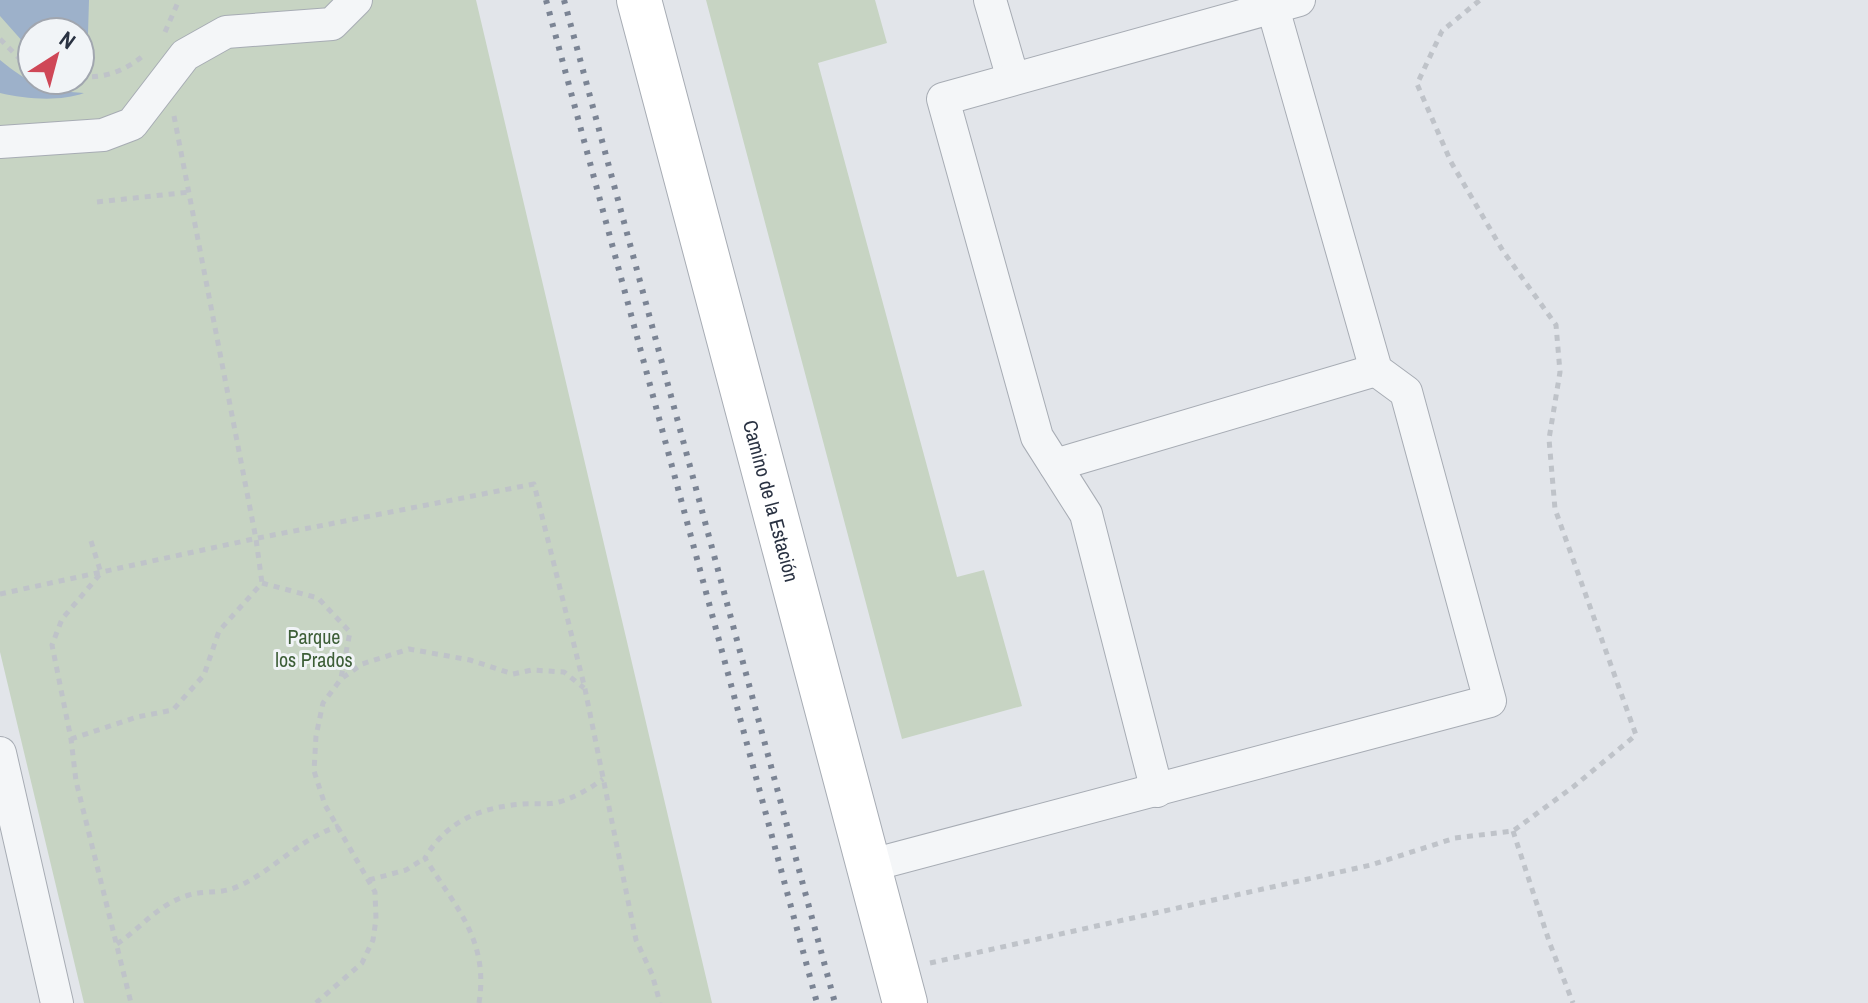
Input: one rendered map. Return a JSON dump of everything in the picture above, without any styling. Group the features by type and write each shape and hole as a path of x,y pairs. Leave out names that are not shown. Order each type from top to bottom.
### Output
{"street":[{"path":"0,142 103,135 132,124 185,55 226,32 332,24 356,0"},
{"name":"Camino de la Estación","path":"639,0 901,987"},
{"path":"990,0 1013,79"},
{"path":"868,866 1157,791 1490,701 1406,392 1376,370 1286,4 943,99 1037,437 1086,514 1157,791"},
{"path":"1055,465 1376,370"},
{"path":"0,753 57,1003"}],"path":[{"path":"96,78 132,66 161,40 179,0"},
{"path":"901,987 1371,865 1455,838 1513,831 1636,735 1555,509 1549,439 1560,372 1556,325 1503,251 1451,162 1417,84 1442,31 1480,0"},
{"path":"0,39 16,55"},
{"path":"71,739 137,717 173,710 204,675 219,631 262,583 161,40"},
{"path":"97,202 190,192"},
{"path":"0,594 534,484 585,689 636,940 652,974 660,1003"},
{"path":"91,541 101,573"},
{"path":"101,573 62,619 52,645 76,781 131,1003"},
{"path":"262,583 318,598 350,632 341,679"},
{"path":"316,1003 362,963 373,940 376,919 375,892 325,805 314,771 316,736 323,703 341,679 362,664 409,649 470,660 513,674 532,670 564,672 585,689"},
{"path":"369,880 406,870 425,858 437,838 466,817 518,805 557,803 587,791 603,779"},
{"path":"117,944 169,903 191,894 224,894 246,883 317,833 339,826"},
{"path":"1513,831 1573,1003"},
{"path":"425,858 465,920 479,949 482,984 479,1003"}],"green space":[{"name":"Parque los Prados","path":"0,0 476,0 712,1003 84,1003 0,652"},
{"path":"706,0 875,0 887,43 818,63 957,577 984,570 1022,706 902,739"}],"water":[{"path":"0,0 89,0 89,16 16,16 16,34 0,16"},
{"path":"0,60 16,72 16,96 72,96 42,99 20,97 0,93"}],"railway":[{"path":"546,0 817,1003"},
{"path":"564,0 835,1003"}]}
